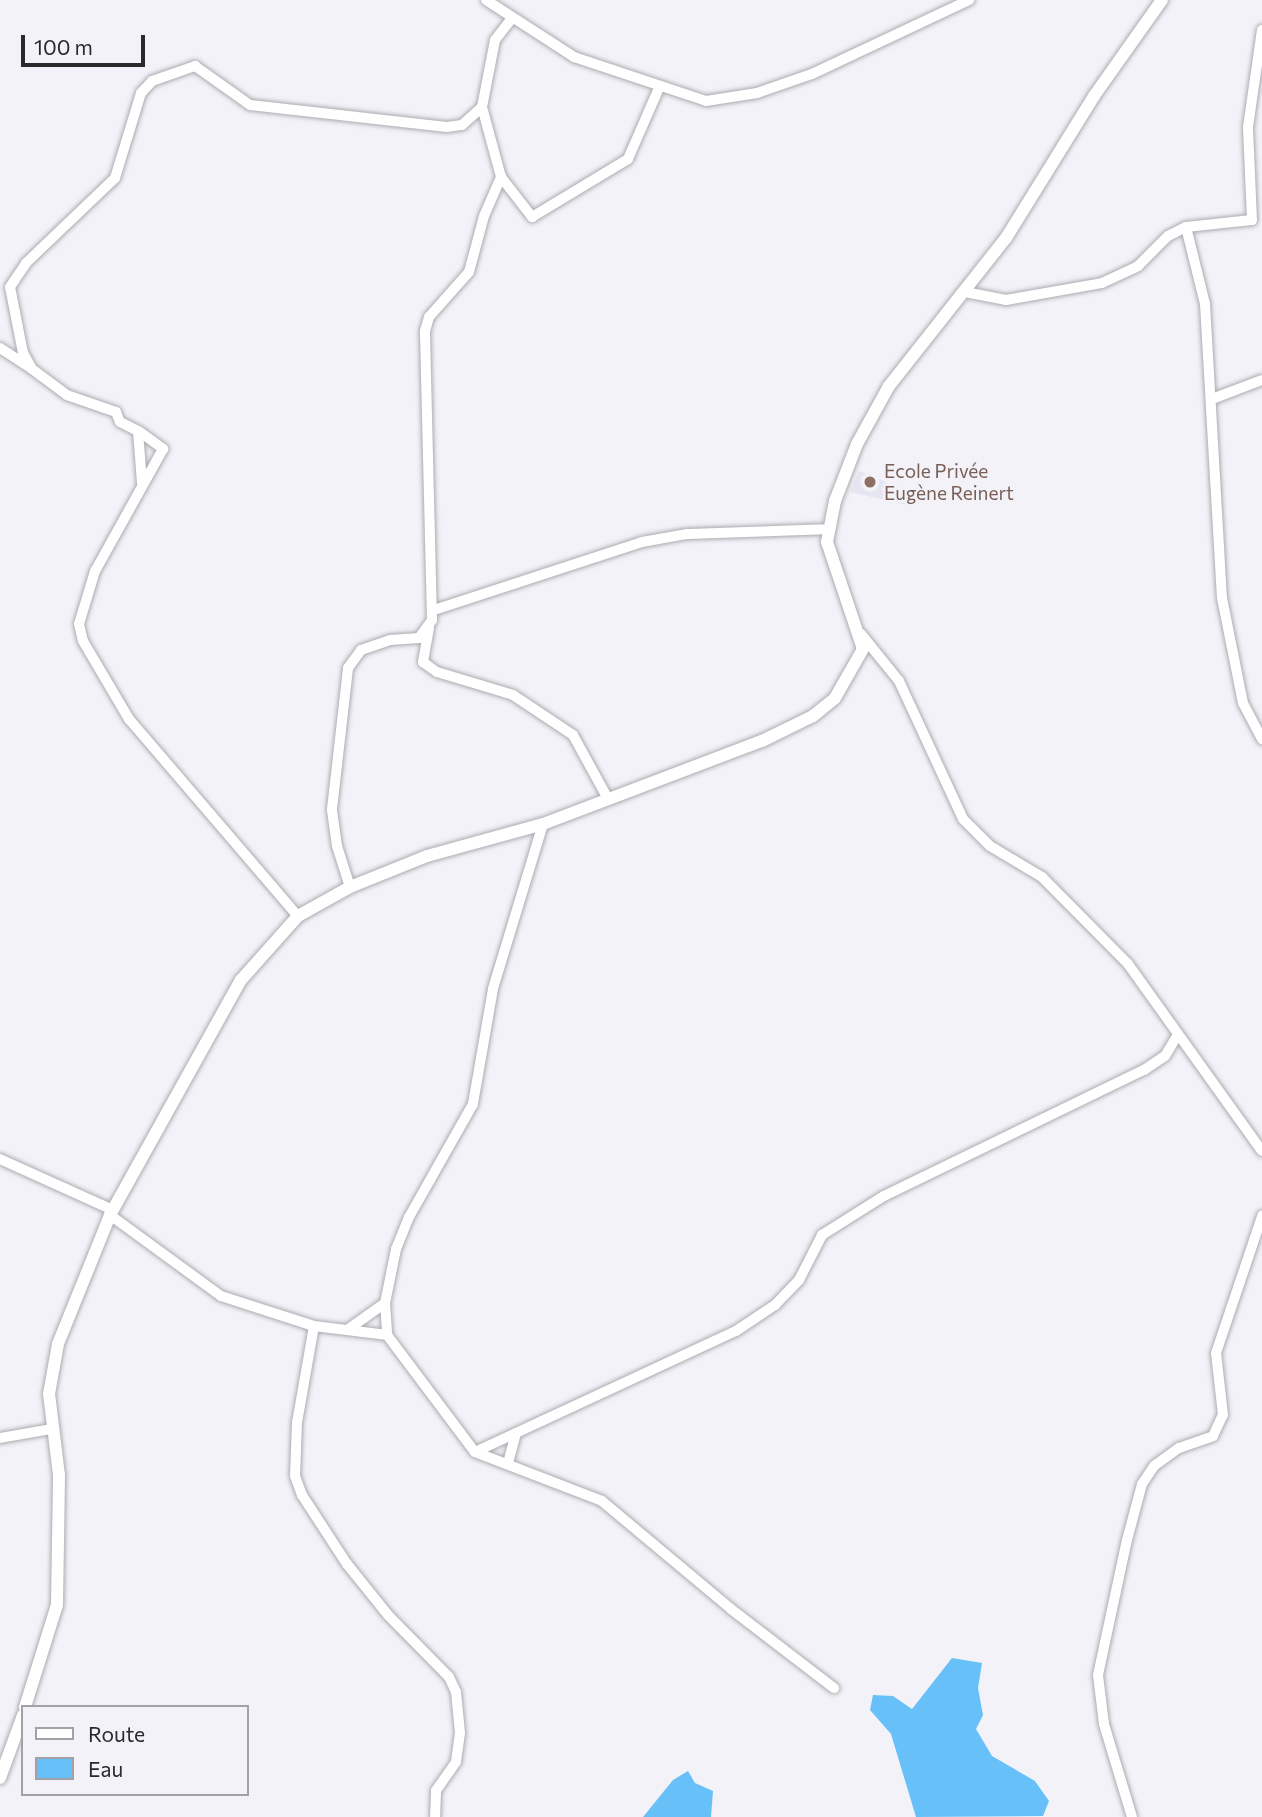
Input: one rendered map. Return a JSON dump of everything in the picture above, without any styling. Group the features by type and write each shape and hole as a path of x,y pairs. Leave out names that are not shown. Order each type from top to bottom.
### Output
{"street":[{"path":"486,0 574,57 659,88 706,101 757,93 849,59 969,0"},
{"path":"1162,0 1094,96 1031,201 965,292 903,367 872,413 827,530 833,570 861,634 899,681 963,819 990,846 1042,877 1128,964 1177,1036 1262,1151"},
{"path":"512,18 495,40 482,107 501,177 532,217 628,159 659,88"},
{"path":"965,292 1006,300 1102,283 1138,266 1168,236 1186,227 1257,219 1248,127 1262,30"},
{"path":"32,369 23,353 13,311 12,282 115,178 141,93 152,81 195,66 250,105 447,127 462,125 482,107"},
{"path":"501,177 484,216 469,272 429,317 425,331 434,610 424,662 437,672 513,695 573,735 608,799"},
{"path":"1186,227 1205,303 1222,598 1243,703 1262,739"},
{"path":"0,348 67,395 116,412 120,422 163,449 142,483 84,597 79,624 83,641 129,719 298,916"},
{"path":"1212,399 1262,380"},
{"path":"138,431 142,483"},
{"path":"434,610 642,542 687,534 827,530"},
{"path":"350,887 337,846 332,809 348,668 361,650 390,640 419,638 429,628"},
{"path":"26,1705 57,1605 60,1502 51,1429 52,1364 81,1279 111,1212 223,1008 258,958 298,916 350,887 468,843 543,824 762,741 813,716 849,680 863,649 861,634"},
{"path":"543,824 493,989 473,1104 409,1217 396,1249 386,1303 387,1335 475,1451 602,1500 731,1609 834,1688"},
{"path":"475,1451 736,1331 775,1305 799,1279 822,1235 884,1196 1144,1070 1166,1056 1177,1036"},
{"path":"0,1159 111,1212 194,1281 221,1297 314,1326 350,1328 387,1335"},
{"path":"1132,1817 1104,1724 1098,1675 1124,1553 1142,1484 1154,1466 1179,1448 1213,1437 1223,1415 1216,1353 1262,1216"},
{"path":"350,1328 386,1303"},
{"path":"314,1326 297,1422 295,1476 302,1496 347,1564 388,1615 449,1677 456,1692 460,1733 456,1762 436,1791 435,1817"},
{"path":"0,1438 51,1429"},
{"path":"508,1463 516,1434"},
{"path":"0,1778 21,1720"}],"shaded area":[{"name":"Ecole Privée Eugène Reinert","path":"859,471 915,494 911,506 850,492"}],"water":[{"path":"952,1658 982,1663 978,1688 983,1715 976,1729 992,1756 1035,1781 1049,1801 1043,1816 916,1817 891,1734 870,1710 873,1695 893,1696 912,1709"},
{"path":"688,1771 695,1783 713,1791 711,1817 643,1817 673,1780"}],"place":[{"name":"Ecole Privée Eugène Reinert","path":"870,482"}]}
